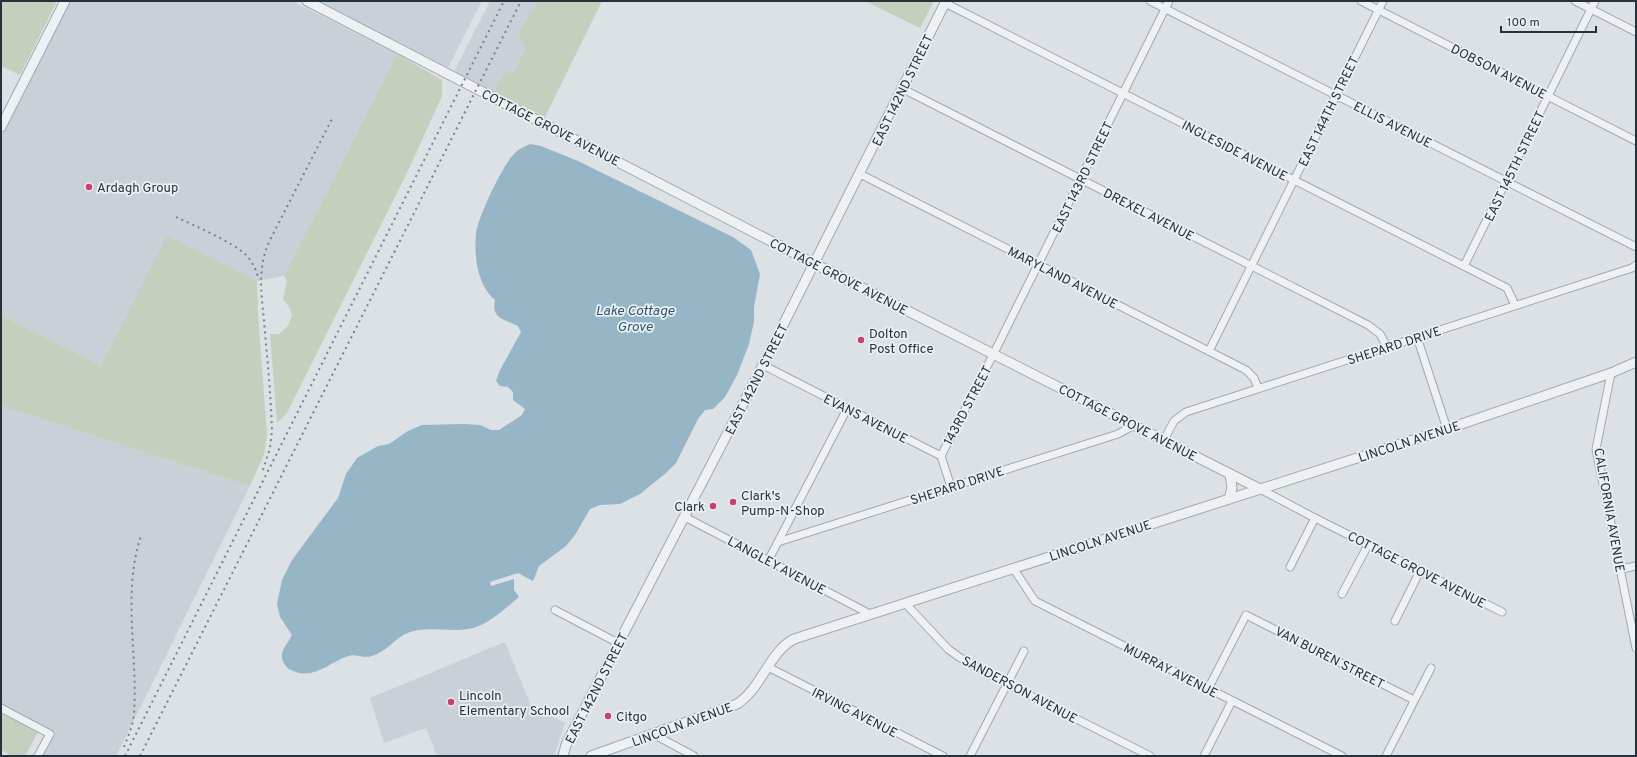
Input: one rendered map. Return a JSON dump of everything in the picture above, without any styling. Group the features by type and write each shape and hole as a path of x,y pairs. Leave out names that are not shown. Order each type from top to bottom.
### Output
{"street":[{"path":"1,126 65,1"},
{"name":"COTTAGE GROVE AVENUE","path":"307,1 815,264 994,353 1502,612"},
{"name":"ELLIS AVENUE","path":"1150,1 1636,247"},
{"name":"EAST 143RD STREET","path":"994,353 1169,1"},
{"name":"DOBSON AVENUE","path":"1361,1 1636,141"},
{"name":"EAST 144TH STREET","path":"1210,351 1383,1"},
{"path":"1575,1 1636,32"},
{"name":"EAST 145TH STREET","path":"1464,266 1595,1"},
{"name":"EAST 142ND STREET","path":"563,756 566,745 573,731 815,264 946,2"},
{"name":"INGLESIDE AVENUE","path":"946,2 1123,94 1507,288 1515,305"},
{"name":"DREXEL AVENUE","path":"903,89 1376,329 1383,338 1387,347"},
{"name":"MARYLAND AVENUE","path":"860,174 1251,373 1258,388"},
{"name":"SHEPARD DRIVE","path":"1164,440 1174,421 1186,412 1632,268 1636,265"},
{"path":"1418,337 1447,429"},
{"name":"143RD STREET","path":"941,456 994,353"},
{"name":"LINCOLN AVENUE","path":"591,756 737,704 750,694 768,667 788,642 870,614 1447,429 1635,364"},
{"name":"EVANS AVENUE","path":"763,365 941,456"},
{"name":"CALIFORNIA AVENUE","path":"1611,373 1596,448 1636,648"},
{"path":"768,561 847,409"},
{"name":"SHEPARD DRIVE","path":"778,542 1118,434 1134,425"},
{"path":"941,456 951,487"},
{"path":"1229,499 1232,488 1230,474"},
{"name":"LANGLEY AVENUE","path":"685,517 870,614"},
{"path":"1290,567 1315,518"},
{"path":"1342,594 1368,545"},
{"path":"1620,569 1636,566"},
{"name":"MURRAY AVENUE","path":"1013,568 1035,601 1342,756"},
{"path":"1394,621 1420,571"},
{"name":"SANDERSON AVENUE","path":"905,603 948,649 959,657 1007,684 1150,756"},
{"path":"556,610 618,643"},
{"name":"VAN BUREN STREET","path":"1208,689 1246,615 1414,700"},
{"path":"970,756 1024,651"},
{"name":"IRVING AVENUE","path":"768,667 943,756"},
{"path":"1386,756 1431,668"},
{"path":"1204,756 1232,701"},
{"path":"1,708 50,734 38,756"},
{"path":"653,734 694,756"}],"shaded area":[{"path":"69,1 292,1 397,54 284,276 257,281 167,235 101,366 1,315 1,136"},
{"path":"316,1 482,1 448,68"},
{"path":"490,1 537,1 518,34 525,49 512,74 505,71 494,92 454,72"},
{"path":"1,406 250,486 116,756 41,756 50,738 1,713"},
{"name":"Lincoln Elementary School","path":"505,642 531,706 565,723 554,756 437,756 426,728 384,743 370,698"}],"green space":[{"path":"1,1 57,1 20,75 1,66"},
{"path":"537,1 602,1 545,117 494,92 505,71 512,74 525,49 518,34"},
{"path":"865,1 934,1 920,28"},
{"path":"397,54 442,80 442,96 407,173 287,413 277,423 270,334 279,334 288,326 292,315 289,307 283,299 287,281 284,276"},
{"path":"167,235 257,281 267,435 264,454 250,486 1,406 1,315 101,366"},
{"path":"1,713 38,732 25,756 12,756 1,750"}],"water":[{"name":"Lake Cottage Grove","path":"530,144 541,146 578,161 733,237 751,250 760,274 754,307 754,322 749,344 737,375 725,397 713,409 705,410 698,419 676,463 666,473 640,494 620,504 600,505 590,509 575,535 566,546 539,566 533,581 518,573 490,582 491,586 514,579 514,590 519,597 489,621 475,627 461,630 424,629 410,632 400,637 377,654 369,657 351,655 313,672 297,672 289,669 282,658 282,654 292,635 280,617 277,604 282,580 292,560 338,498 346,474 357,458 378,446 389,444 408,431 422,425 480,425 491,430 499,430 522,415 525,409 513,400 513,392 508,387 500,386 496,381 500,370 521,332 518,326 500,318 495,311 495,300 484,286 478,270 476,261 476,234 477,227 491,192 509,160 521,148"}],"railway":[{"path":"125,756 504,1"},
{"path":"140,756 521,1"},
{"path":"263,470 270,448 272,431 261,286 261,275 265,252 333,117"},
{"path":"176,217 231,244 246,255 251,260 259,280"},
{"path":"124,747 132,726 134,714 135,691 131,602 135,558 141,536"}],"place":[{"name":"Ardagh Group","path":"89,187"},
{"name":"Dolton Post Office","path":"861,340"},
{"name":"Clark's Pump-N-Shop","path":"733,502"},
{"name":"Clark","path":"713,506"},
{"name":"Lincoln Elementary School","path":"451,702"},
{"name":"Citgo","path":"608,716"}]}
